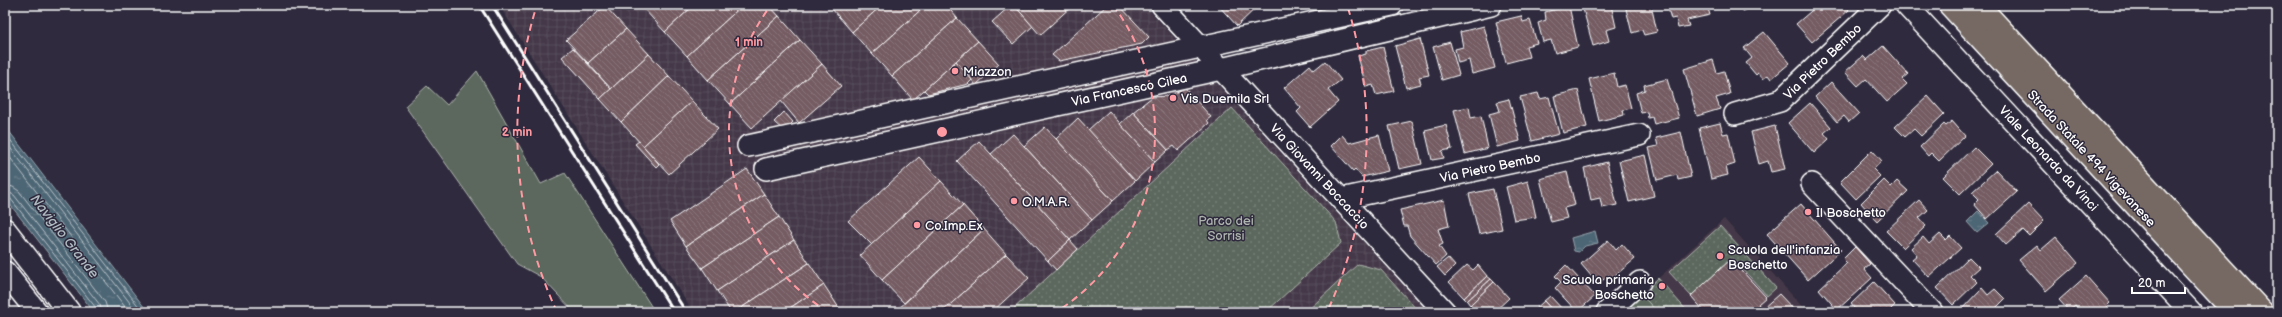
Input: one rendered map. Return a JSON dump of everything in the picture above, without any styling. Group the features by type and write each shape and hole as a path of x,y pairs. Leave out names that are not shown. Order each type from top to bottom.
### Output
{"main road":[{"name":"Strada Statale 494 Vigevanese","path":"1950,5 2235,312"},
{"name":"Strada Statale 494 Vigevanese","path":"1978,5 2262,312"},
{"path":"5,230 70,312"}],"street":[{"name":"Via Giovanni Boccaccio","path":"1162,5 1445,312"},
{"name":"Via Francesco Cilea","path":"748,146 1392,5"},
{"name":"Via Francesco Cilea","path":"766,169 1221,69 1434,12 1491,5"},
{"name":"Via Pietro Bembo","path":"1736,114 1780,101 1880,5"},
{"name":"Viale Leonardo da Vinci","path":"1906,5 2191,312"},
{"name":"Via Pietro Bembo","path":"1340,199 1639,135"},
{"path":"1812,184 1932,312"},
{"path":"5,272 37,312"},
{"path":"1607,312 1640,282"}],"shaded area":[{"path":"499,5 1144,5 1428,312 693,312"},
{"name":"Scuola dell'infanzia Boschetto","path":"1724,219 1807,312 1621,312"}],"green space":[{"path":"477,71 541,184 565,173 655,312 574,312 541,277 517,264 405,106 427,86 447,105"},
{"name":"Parco dei Sorrisi","path":"1232,108 1336,222 1341,243 1266,312 1010,312"},
{"path":"1720,226 1776,288 1767,296 1733,258 1691,296 1669,272"},
{"path":"1358,264 1381,270 1419,312 1306,312"},
{"path":"1658,278 1688,312 1657,312 1641,294"},
{"path":"1641,294 1657,312 1621,312"}],"water":[{"name":"Naviglio Grande","path":"5,126 148,312 94,312 5,198"},
{"path":"1978,211 1989,223 1977,233 1967,222"},
{"path":"1595,231 1598,243 1585,246 1579,252 1574,251 1571,238"}],"building":[{"path":"647,5 694,5 665,32 643,8"},
{"path":"694,5 743,5 687,56 665,32"},
{"path":"743,5 769,5 779,16 708,80 687,56"},
{"path":"837,5 882,5 852,32 832,9"},
{"path":"882,5 926,5 872,54 852,32"},
{"path":"926,5 946,5 957,18 892,76 872,54"},
{"path":"1011,5 1014,5 1033,26 1013,44 992,22"},
{"path":"1018,5 1073,5 1040,35 1016,7"},
{"path":"1107,5 1119,5 1149,37 1142,44 1059,61 1052,55"},
{"path":"1218,5 1259,5 1237,26"},
{"path":"1582,5 1611,5 1616,27 1606,30 1609,41 1593,46"},
{"path":"1625,5 1651,5 1657,32 1644,35 1642,30 1632,33"},
{"path":"1667,5 1707,5 1710,15 1687,20 1689,26 1678,28 1676,18 1671,19"},
{"path":"1740,5 1756,5 1757,6 1742,11"},
{"path":"1818,5 1845,5 1849,10 1812,42 1796,24"},
{"path":"605,6 626,29 588,63 566,40"},
{"path":"1569,6 1578,47 1555,53 1551,40 1543,42 1538,23 1546,20 1545,12"},
{"path":"779,16 800,40 730,104 708,80"},
{"path":"1521,16 1523,22 1530,20 1537,43 1526,46 1529,57 1506,63 1496,22"},
{"path":"957,18 978,41 913,100 892,76"},
{"path":"1484,26 1495,68 1472,74 1469,60 1458,63 1455,49 1463,47 1460,32"},
{"path":"626,29 649,54 611,89 588,63"},
{"path":"1764,32 1790,63 1771,79 1768,75 1763,79 1758,73 1756,75 1746,63 1752,58 1744,48"},
{"path":"1420,39 1429,75 1419,77 1421,84 1406,88 1395,46"},
{"path":"800,40 822,64 752,128 730,104"},
{"path":"978,41 999,64 976,85 956,61"},
{"path":"1450,42 1459,75 1442,80 1433,47"},
{"path":"1883,46 1908,74 1902,79 1907,84 1887,102 1866,79 1858,86 1845,72 1863,56 1867,60"},
{"path":"1383,47 1394,91 1376,95 1373,85 1366,87 1358,56 1366,54 1366,51"},
{"path":"573,48 611,89 600,99 562,57"},
{"path":"649,54 669,76 621,122 600,99"},
{"path":"1713,60 1717,73 1724,71 1730,94 1716,98 1720,109 1697,116 1684,69"},
{"name":"Miazzon","path":"956,61 972,80 968,84 928,94 924,90"},
{"path":"1325,61 1341,80 1328,90 1338,102 1310,127 1297,112 1301,108 1284,88 1310,65 1314,70"},
{"path":"822,64 841,86 799,123 781,101"},
{"path":"1614,73 1617,87 1625,85 1631,108 1623,110 1624,115 1599,121 1589,79"},
{"path":"669,76 692,101 643,146 621,122"},
{"path":"1667,79 1679,118 1654,124 1652,117 1648,118 1647,112 1641,113 1636,93 1645,90 1644,85"},
{"path":"1831,82 1859,113 1849,122 1844,116 1837,122 1815,97"},
{"path":"1185,88 1211,117 1207,120 1209,123 1178,151 1174,146 1168,150 1133,112 1152,97 1168,96"},
{"path":"1578,90 1587,127 1563,133 1554,96"},
{"path":"1538,93 1540,99 1549,97 1559,134 1532,141 1520,97"},
{"path":"1928,96 1944,114 1921,136 1914,129 1905,137 1895,127"},
{"path":"1509,99 1520,141 1497,147 1489,114 1500,111 1497,102"},
{"path":"692,101 718,129 669,174 643,146"},
{"path":"1810,103 1831,127 1824,133 1829,139 1814,153 1788,123"},
{"path":"1469,107 1471,118 1481,116 1488,148 1465,154 1454,110"},
{"path":"1109,111 1155,162 1135,181 1088,130"},
{"path":"784,112 793,122 784,131 774,122"},
{"path":"1133,112 1168,150 1155,162 1120,124"},
{"path":"1078,118 1135,181 1113,201 1056,139"},
{"path":"1412,121 1422,164 1399,169 1389,126"},
{"path":"1952,121 1965,136 1939,161 1931,153 1928,156 1920,147 1944,124 1946,126"},
{"path":"1720,123 1723,134 1728,133 1735,164 1726,167 1728,175 1711,179 1699,128"},
{"path":"1446,125 1452,149 1442,151 1444,158 1432,160 1425,130"},
{"path":"1775,126 1785,169 1771,172 1768,161 1759,164 1751,132"},
{"path":"1045,127 1113,201 1092,220 1024,146"},
{"path":"1681,132 1691,177 1678,180 1677,175 1657,180 1649,148 1658,146 1656,138"},
{"path":"1013,134 1092,220 1070,240 991,154"},
{"path":"1342,135 1349,143 1379,135 1388,171 1362,177 1355,169 1353,171 1331,146"},
{"path":"639,141 659,164 656,167 635,144"},
{"name":"O.M.A.R.","path":"979,141 1070,240 1048,261 957,161"},
{"path":"1974,147 1991,164 1960,194 1943,177"},
{"path":"1872,150 1882,161 1873,169 1880,176 1856,199 1840,182"},
{"path":"1645,155 1654,196 1629,202 1619,161"},
{"name":"Co.Imp.Ex","path":"919,157 941,181 872,245 848,221"},
{"path":"1607,162 1617,205 1602,208 1600,198 1591,200 1584,168"},
{"path":"747,169 764,194 686,246 670,221"},
{"path":"1996,170 2017,192 1987,219 1974,204 1979,199 1972,192"},
{"path":"1567,172 1575,205 1564,208 1567,218 1551,222 1540,179"},
{"path":"1884,180 1891,187 1897,181 1908,191 1877,221 1861,203"},
{"name":"Co.Imp.Ex","path":"941,181 963,205 882,280 860,255"},
{"path":"1528,181 1536,217 1514,220 1506,187"},
{"path":"1493,189 1502,229 1479,234 1469,194"},
{"path":"764,194 779,217 702,268 686,246"},
{"path":"1444,200 1449,226 1438,229 1443,244 1439,246 1446,256 1436,265 1410,236 1407,226 1404,226 1400,210"},
{"path":"1919,200 1928,210 1919,218 1926,226 1903,248 1886,231"},
{"path":"1801,204 1841,250 1808,280 1767,234"},
{"path":"2028,204 2044,221 2029,236 2023,230 2006,245 1996,234"},
{"name":"Co.Imp.Ex","path":"963,205 984,229 904,303 882,280"},
{"path":"779,217 794,240 717,291 702,268"},
{"path":"984,229 1006,254 942,312 895,312"},
{"path":"1940,234 1946,240 1950,236 1961,248 1929,277 1912,259 1917,255 1911,248 1923,237 1929,244"},
{"path":"2056,237 2078,263 2046,291 2019,260 2037,245 2041,250"},
{"path":"794,240 809,263 735,312 731,312 717,291"},
{"path":"1070,240 1078,249 1056,270 1048,261"},
{"path":"1608,240 1616,250 1622,244 1635,259 1612,278 1609,275 1598,284 1581,264"},
{"path":"1855,247 1870,264 1864,269 1872,278 1837,310 1819,289 1847,263 1843,259"},
{"path":"1006,254 1029,278 992,312 942,312"},
{"path":"1969,257 1979,267 1970,275 1977,282 1953,305 1937,288"},
{"path":"1448,258 1455,266 1445,276 1437,267"},
{"path":"1731,259 1766,297 1758,304 1762,309 1779,294 1796,312 1705,312 1691,296"},
{"path":"809,263 824,285 784,312 735,312"},
{"path":"1467,265 1473,270 1478,265 1487,276 1464,298 1449,282"},
{"path":"1566,265 1595,296 1577,312 1555,288 1561,282 1555,276"},
{"path":"1487,276 1491,279 1467,301 1464,298"},
{"path":"2086,276 2110,303 2101,312 2080,312 2075,306 2069,311 2059,300"},
{"path":"1491,279 1494,282 1470,305 1467,301"},
{"path":"1494,282 1509,298 1494,312 1491,310 1477,312 1470,305"},
{"path":"1874,282 1895,305 1888,312 1857,312 1851,304"},
{"path":"824,285 839,308 833,312 784,312"},
{"path":"1982,288 1988,295 1995,289 2005,299 1992,312 1959,312"},
{"path":"1550,296 1565,312 1554,312 1544,301"},
{"path":"1544,301 1554,312 1532,312"}],"railway":[{"path":"479,5 674,312"},
{"path":"492,5 686,312"}],"place":[{"name":"Miazzon","path":"955,71"},
{"name":"Vis Duemila Srl","path":"1173,98"},
{"name":"O.M.A.R.","path":"1014,201"},
{"name":"Il Boschetto","path":"1808,212"},
{"name":"Co.Imp.Ex","path":"917,225"},
{"name":"Scuola dell'infanzia Boschetto","path":"1720,256"},
{"name":"Scuola primaria Boschetto","path":"1662,286"}]}
